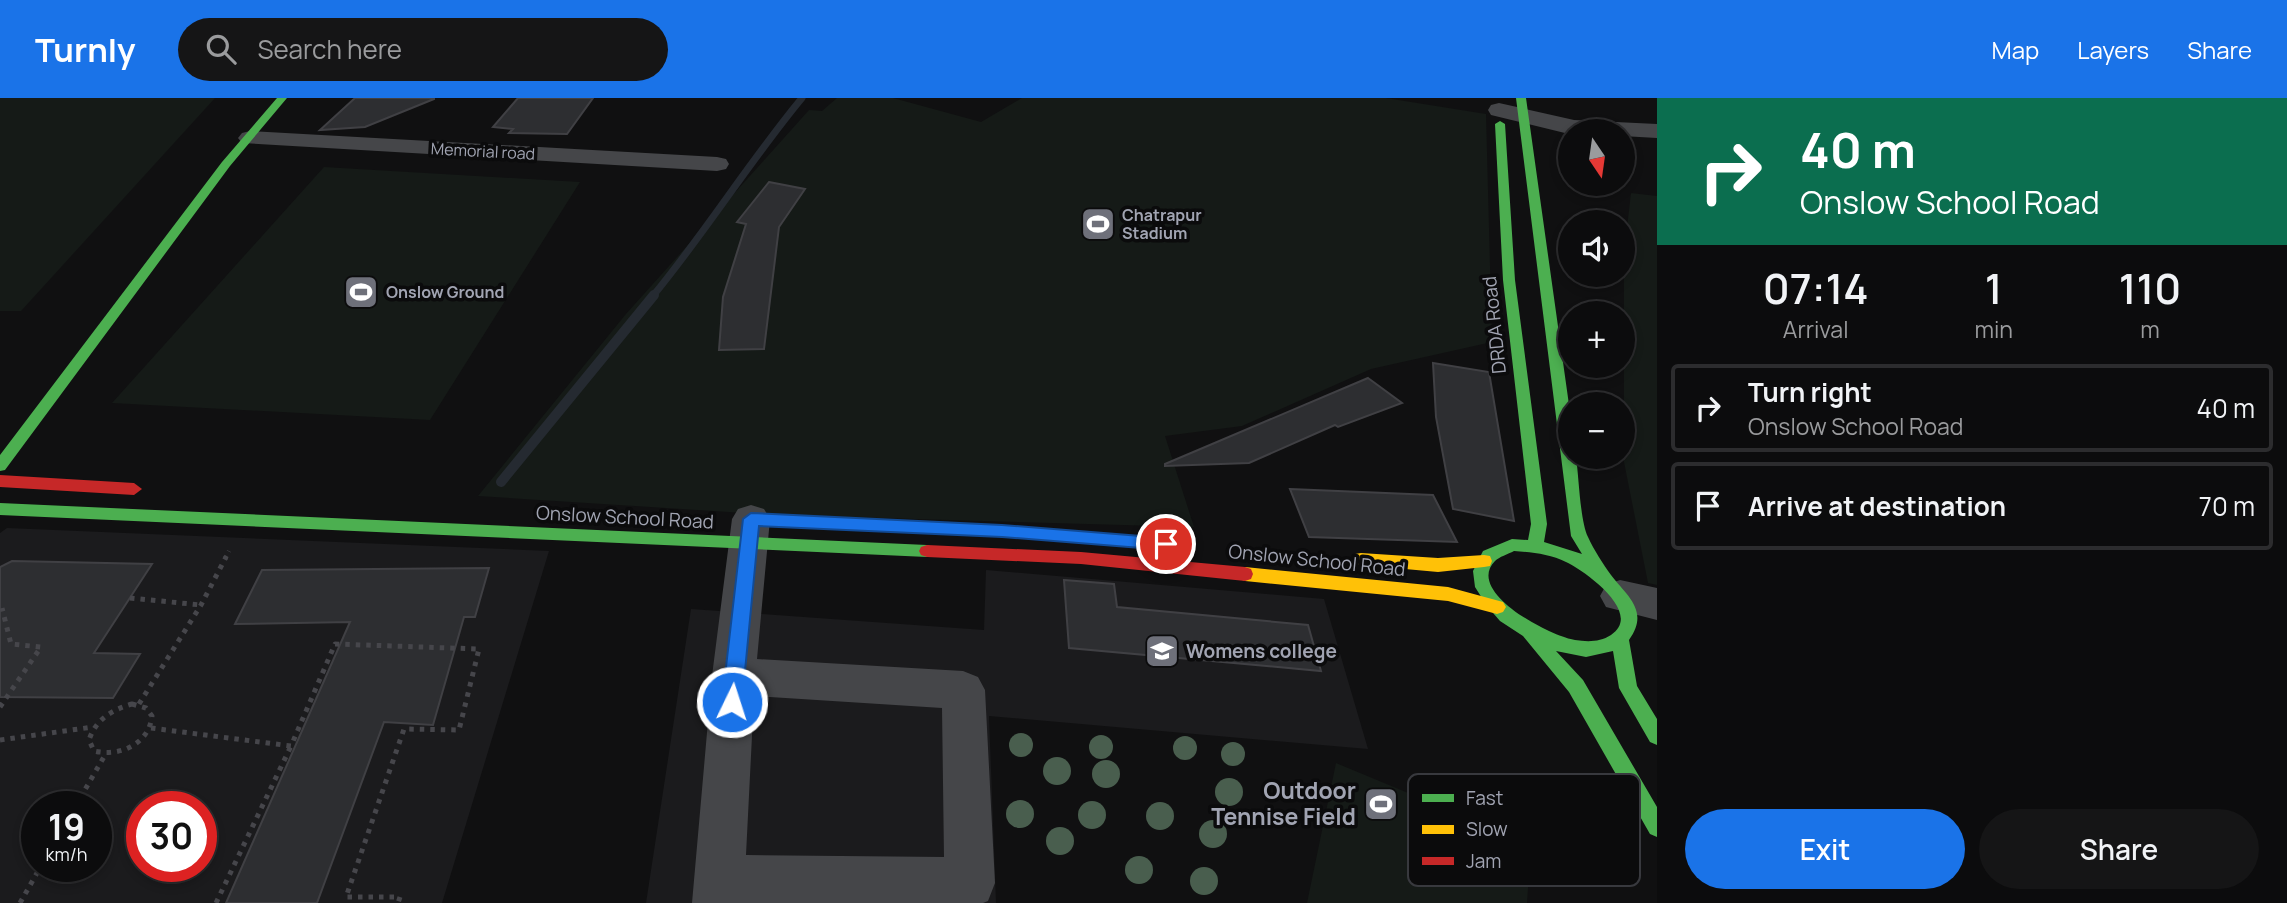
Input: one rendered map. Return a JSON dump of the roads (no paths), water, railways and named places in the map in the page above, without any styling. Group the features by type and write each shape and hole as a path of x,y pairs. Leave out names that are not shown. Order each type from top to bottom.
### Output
{"main road":[{"path":"0,466 226,164 282,98"},
{"name":"DRDA Road","path":"1498,104 1509,280 1539,524 1535,546"},
{"path":"1522,107 1579,536 1627,593 1629,629 1621,641 1605,648 1579,649 1551,643 1530,633"},
{"path":"0,481 145,490"},
{"name":"Onslow School Road","path":"0,509 244,521 750,526 1448,594 1497,607"},
{"path":"1535,546 1568,556 1627,593"},
{"name":"Onslow School Road","path":"1343,558 1438,565 1484,561 1495,551 1504,548 1535,546"},
{"path":"1484,561 1482,576 1487,593 1497,607 1530,633 1576,686 1627,774"},
{"path":"1621,641 1628,688 1657,736"},
{"path":"1640,797 1657,827"}],"street":[{"path":"1498,104 1522,107 1558,121"},
{"path":"1635,130 1657,131"},
{"name":"Memorial road","path":"250,138 717,164"},
{"path":"1635,141 1657,146"},
{"path":"734,676 962,690 970,883 719,892 734,676 750,526"}],"waterway":[{"path":"652,297 802,98"},
{"path":"501,482 654,295"}],"place":[{"name":"Chatrapur Stadium","path":"1098,224"},
{"name":"Onslow Ground","path":"361,292"},
{"name":"Womens college","path":"1162,651"},
{"name":"Outdoor Tennise Field","path":"1381,804"}]}
